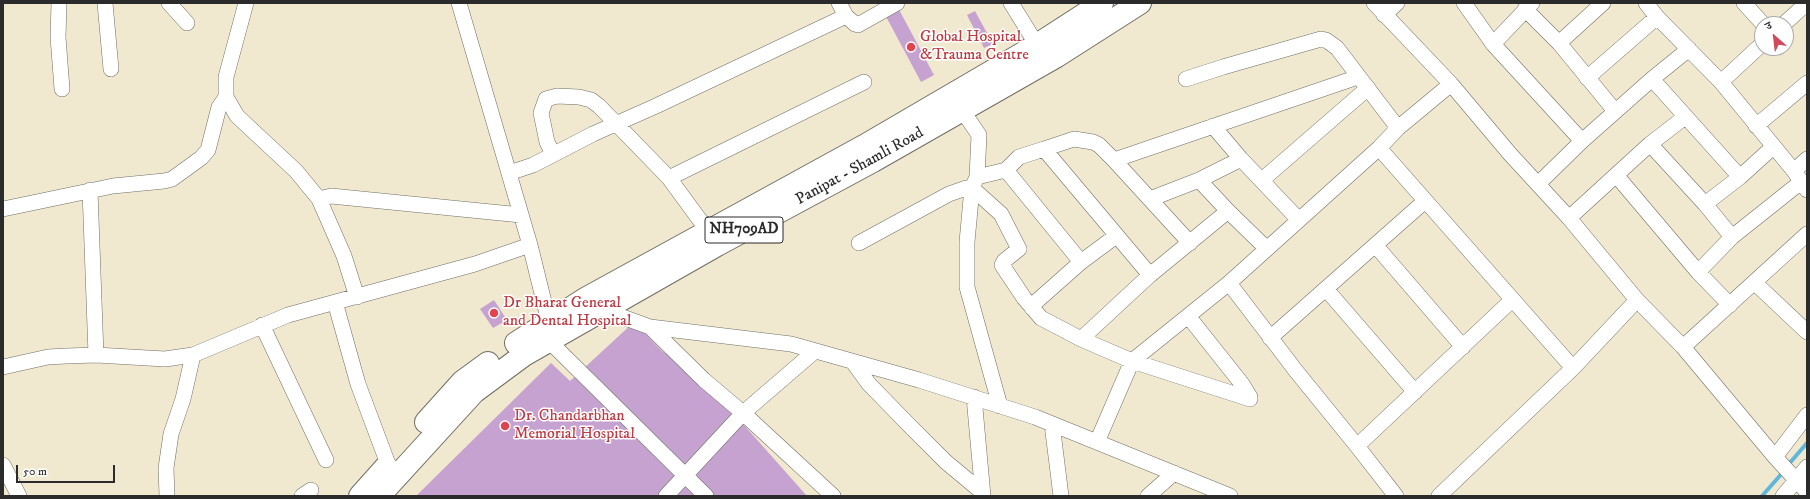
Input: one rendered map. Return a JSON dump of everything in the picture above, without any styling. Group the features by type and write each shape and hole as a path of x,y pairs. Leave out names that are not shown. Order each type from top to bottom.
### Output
{"highway":[{"name":"Panipat - Shamli Road","path":"712,238 873,161 962,110 1042,53 1102,3"},
{"name":"Panipat - Shamli Road","path":"370,494 394,469 462,382 513,344 549,331 593,304 712,238 864,146 1140,3"}],"street":[{"path":"59,3 58,37 62,89"},
{"path":"105,3 111,69"},
{"path":"169,3 187,23"},
{"path":"246,3 226,77 226,97 237,116 296,171 319,199 344,256 357,296"},
{"path":"459,3 530,245 549,331 706,496"},
{"path":"509,173 533,165 552,154 616,124 843,10 855,24 858,25 897,3"},
{"path":"1011,3 1042,53"},
{"path":"1374,3 1451,84 1510,154 1569,218 1637,300 1683,347 1775,457 1807,492"},
{"path":"1384,15 1397,3"},
{"path":"1559,43 1587,8 1604,3"},
{"path":"1646,3 1657,17 1721,82 1801,181"},
{"path":"1744,3 1756,16"},
{"path":"1793,16 1807,4"},
{"path":"1468,5 1493,44 1582,141"},
{"path":"1493,44 1528,6 1615,111"},
{"path":"1587,78 1657,17"},
{"path":"1186,79 1321,39 1326,40 1337,48 1398,128"},
{"path":"1538,184 1615,111 1689,49"},
{"path":"1721,82 1754,51"},
{"path":"1652,79 1684,117 1740,177"},
{"path":"669,178 864,82"},
{"path":"1114,160 1213,126 1363,83"},
{"path":"1262,180 1363,83"},
{"path":"1756,126 1807,83"},
{"path":"1097,442 1132,361 1229,283 1266,248 1379,148 1398,128 1451,84"},
{"path":"3,210 90,190 172,179 201,158 208,150 219,107 226,97"},
{"path":"552,154 547,142 541,113 544,103 549,97 572,97 591,100 599,106 669,178 712,238"},
{"path":"962,110 978,135 967,242 967,287 1000,406"},
{"path":"1569,218 1650,144 1684,117"},
{"path":"1213,126 1240,159 1262,180 1299,220"},
{"path":"858,243 949,194 966,188 974,182 1006,170 1019,157 1074,139 1093,142 1099,145 1190,243"},
{"path":"1650,144 1705,204 1732,237"},
{"path":"1705,204 1740,177 1773,147"},
{"path":"1379,148 1572,368"},
{"path":"1044,149 1150,275"},
{"path":"1150,199 1199,180 1240,159"},
{"path":"1698,272 1732,237 1801,181 1807,159"},
{"path":"1006,170 1081,262"},
{"path":"1616,175 1698,272 1730,305"},
{"path":"1199,180 1266,248"},
{"path":"974,182 998,210 1019,248 1019,251 1004,261 1002,265 1032,308 1041,318 1081,339 1132,361 1250,399 1242,384 1188,316"},
{"path":"90,190 96,355"},
{"path":"319,199 331,196 521,215"},
{"path":"1270,338 1426,201"},
{"path":"1081,339 1150,275 1228,211"},
{"path":"1683,347 1807,234"},
{"path":"1032,308 1037,301 1081,262 1116,236"},
{"path":"3,367 48,357 96,355 165,359 193,355 288,315 475,264 530,245"},
{"path":"1376,246 1462,347"},
{"path":"1229,283 1270,338 1396,496"},
{"path":"1755,283 1807,332"},
{"path":"1326,289 1415,392"},
{"path":"1357,446 1512,300"},
{"path":"1439,496 1572,368 1637,300"},
{"path":"335,302 358,384 394,469"},
{"path":"593,304 650,327 791,344 974,397 1052,424 1230,496"},
{"path":"262,325 326,460"},
{"path":"650,327 704,380 743,413 833,496"},
{"path":"666,496 743,413 815,351"},
{"path":"167,496 166,468 171,434 183,399 193,355"},
{"path":"853,362 869,384 946,462 982,494"},
{"path":"974,397 982,494"},
{"path":"1775,457 1807,415"},
{"path":"1052,424 1061,496"},
{"path":"3,465 19,496"},
{"path":"1784,496 1807,467"},
{"path":"1148,496 1174,473"}],"building":[{"path":"896,4 934,75 921,82 883,11"},
{"path":"975,11 993,44 984,48 967,15"},
{"path":"494,300 507,320 493,328 480,309"},
{"path":"634,322 662,351 704,380 807,496 416,496 551,363 570,381"}],"waterway":[{"path":"1788,465 1807,443"},
{"path":"1762,496 1784,471"}],"place":[{"name":"Global Hospital &Trauma Centre","path":"911,47"},
{"name":"Dr Bharat General and Dental Hospital","path":"494,313"},
{"name":"Dr. Chandarbhan Memorial Hospital","path":"505,426"}]}
